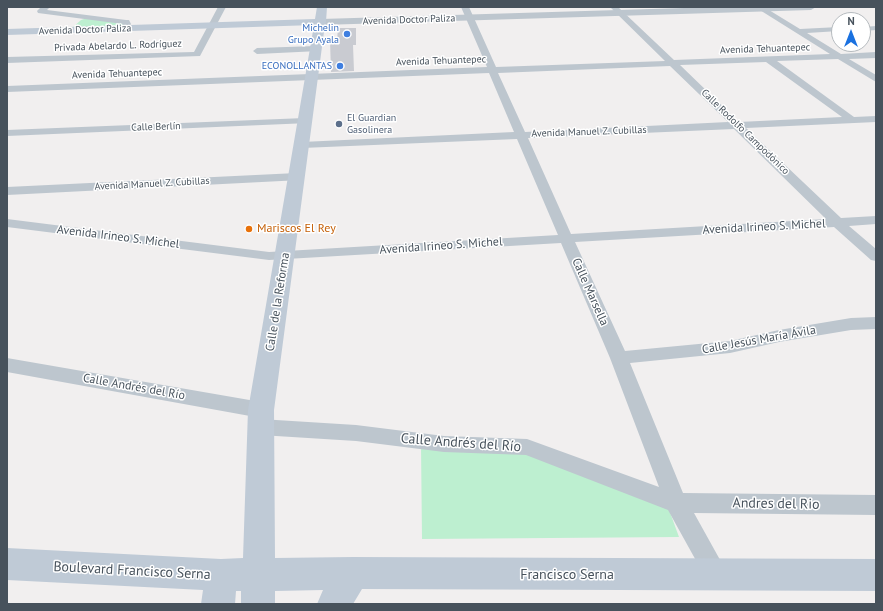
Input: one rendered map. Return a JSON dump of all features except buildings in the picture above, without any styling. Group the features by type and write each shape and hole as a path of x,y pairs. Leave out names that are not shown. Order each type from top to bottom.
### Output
{"main road":[{"name":"Avenida Doctor Paliza","path":"7,32 212,26 322,15"},
{"name":"Calle de la Reforma","path":"258,589 260,418 286,256 311,77 322,15"},
{"name":"Boulevard Francisco Serna","path":"7,564 220,590 258,589"},
{"name":"Francisco Serna","path":"258,589 353,573 876,576"},
{"path":"334,604 353,573"}],"street":[{"path":"46,7 40,11 126,22 127,24 123,29"},
{"path":"212,26 222,7"},
{"name":"Avenida Doctor Paliza","path":"322,15 811,7"},
{"path":"760,8 876,79"},
{"name":"Calle Rodolfo Campodónico","path":"617,10 838,223 876,257"},
{"name":"Calle Marsella","path":"468,12 565,238 619,358 676,502 717,576"},
{"path":"66,30 81,16"},
{"name":"Privada Abelardo L. Rodríguez","path":"7,60 197,54 212,26"},
{"path":"798,31 831,29"},
{"path":"257,51 316,49"},
{"name":"Avenida Tehuantepec","path":"7,89 876,55"},
{"path":"768,59 852,120"},
{"name":"Avenida Manuel Z. Cubillas","path":"302,145 876,119"},
{"name":"Calle Berlín","path":"7,133 305,121"},
{"name":"Avenida Manuel Z. Cubillas","path":"7,192 297,177"},
{"name":"Avenida Irineo S. Michel","path":"7,223 252,254 286,256 876,220"},
{"name":"Calle Jesús María Ávila","path":"619,358 730,348 779,336 851,324 876,323"},
{"name":"Calle Andrés del Río","path":"7,365 317,429 356,432 444,444 527,447 676,502"},
{"name":"Andres del Rio","path":"676,502 876,505"}],"green space":[{"path":"87,18 124,23 122,27 72,28 81,20"},
{"path":"421,445 529,451 668,507 679,537 422,539"}],"place":[{"name":"Michelin Grupo Ayala","path":"347,34"},
{"name":"ECONOLLANTAS","path":"340,66"},
{"name":"El Guardian Gasolinera","path":"339,124"},
{"name":"Mariscos El Rey","path":"249,229"}]}
